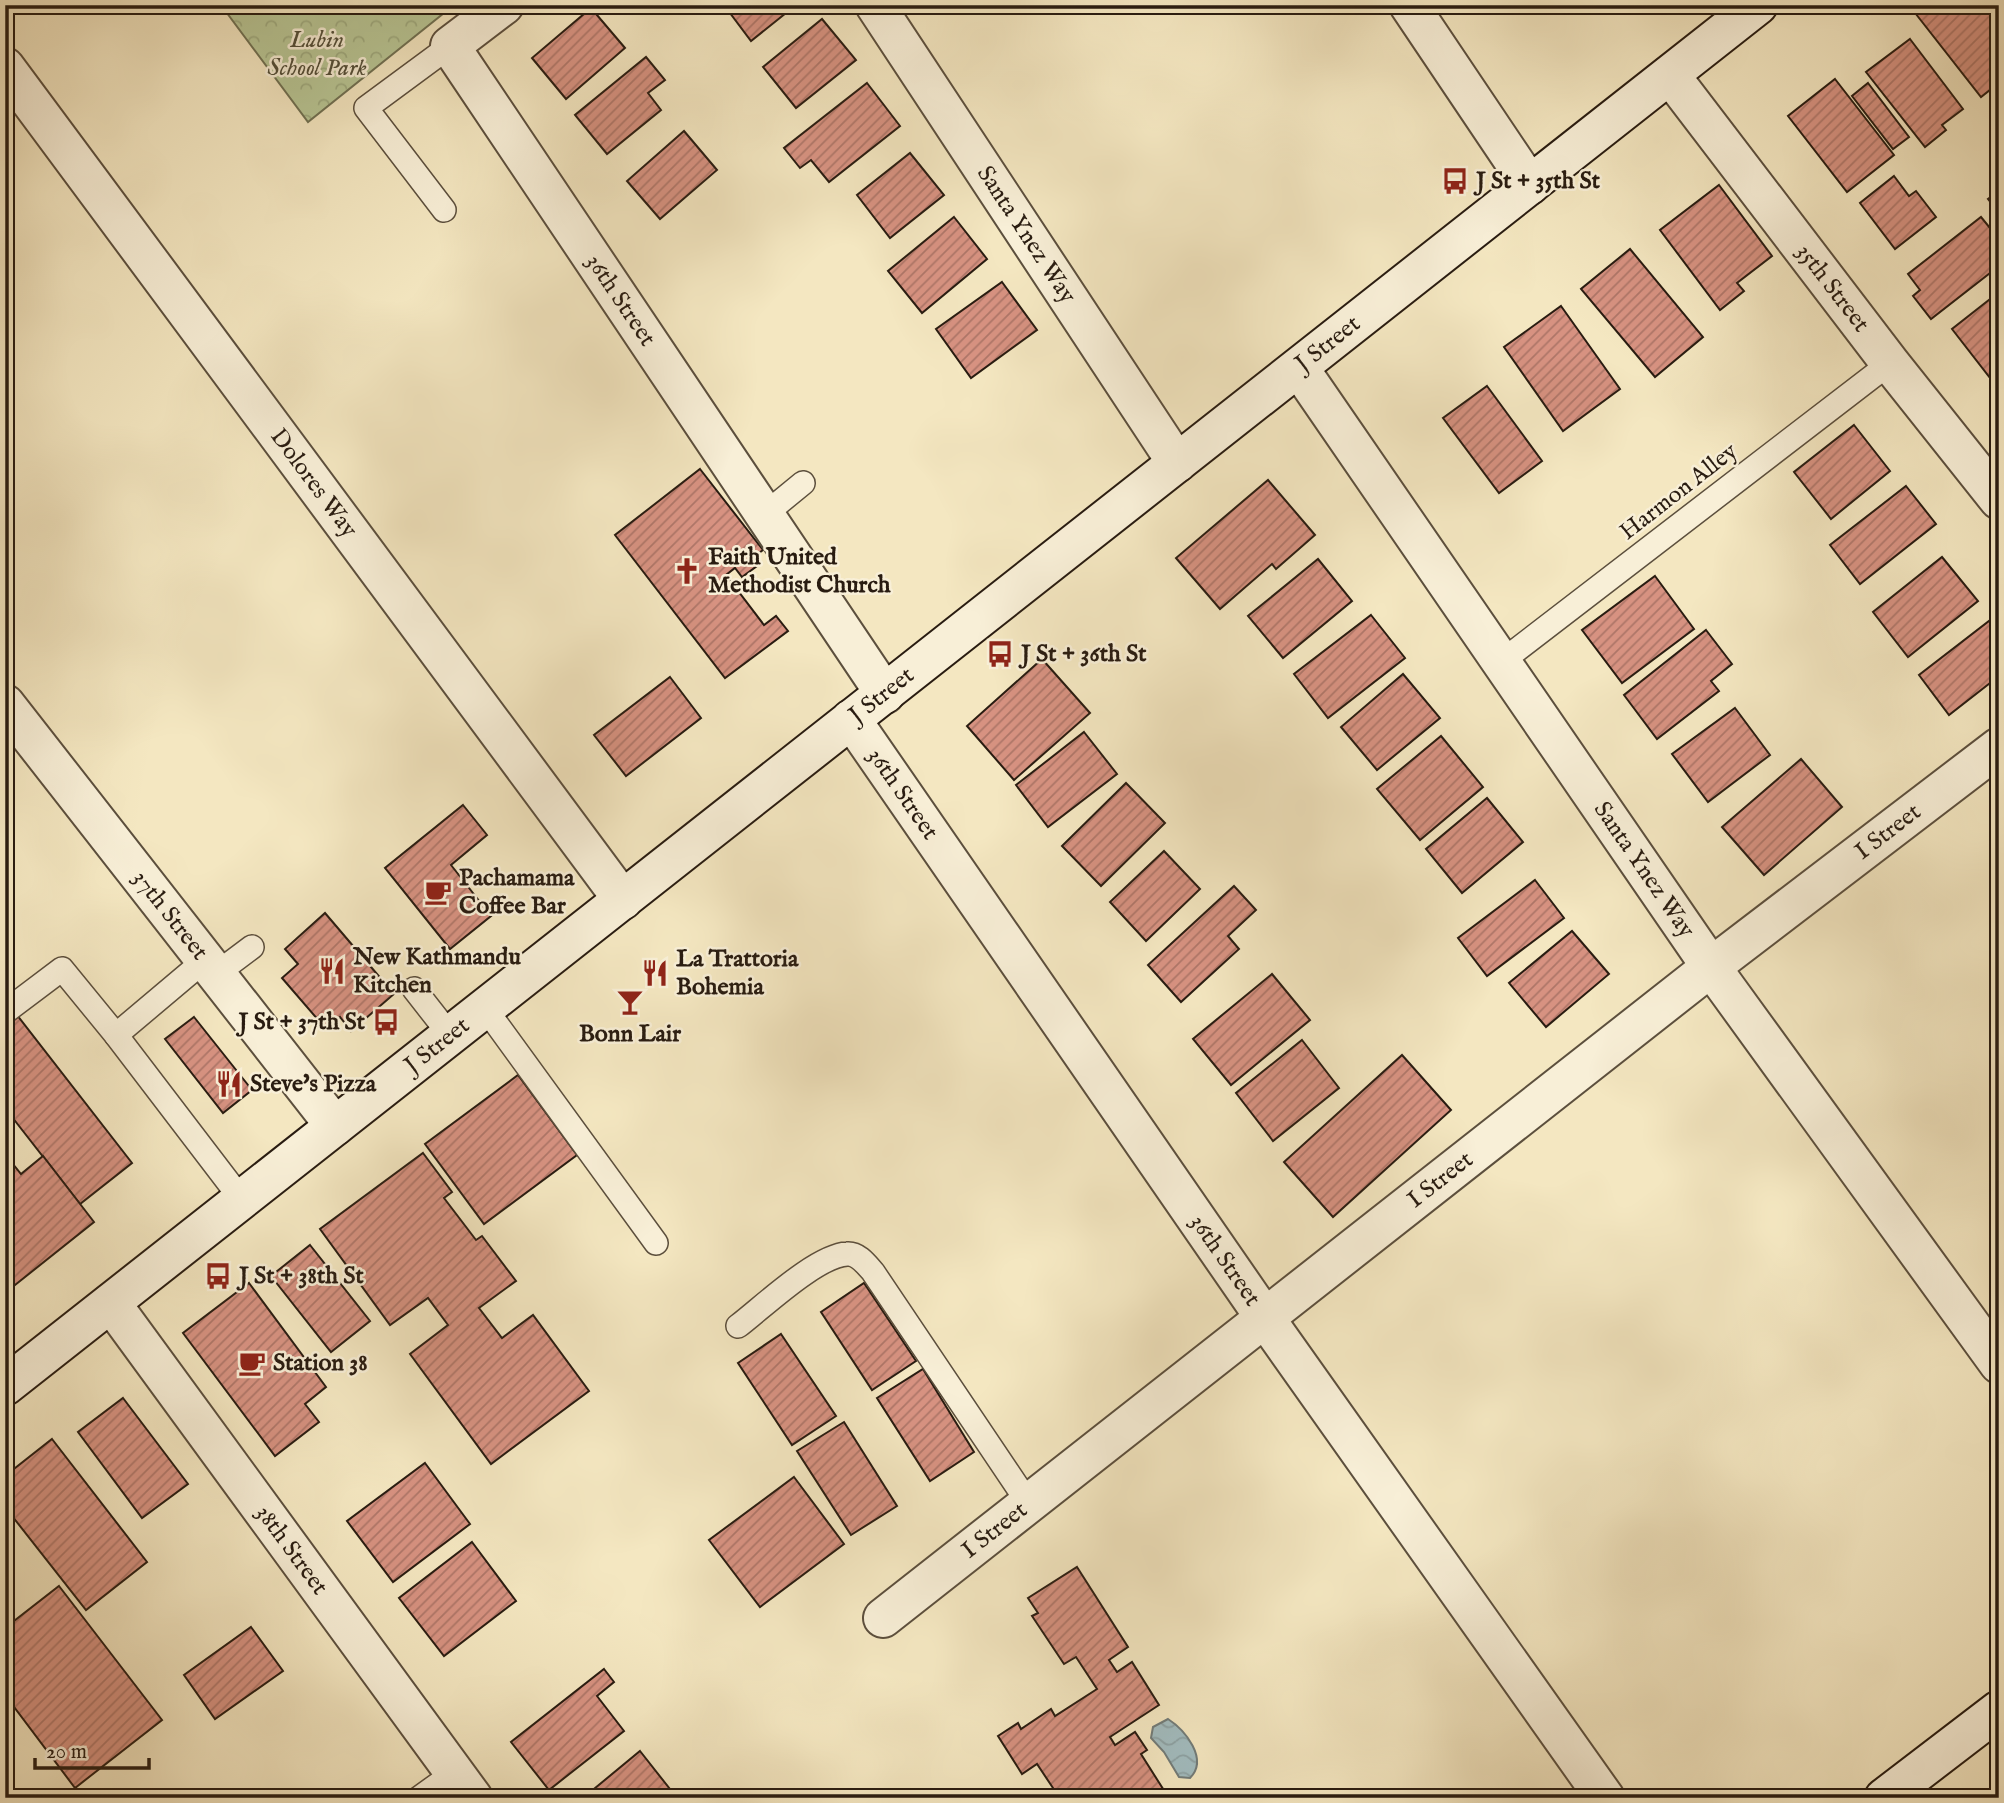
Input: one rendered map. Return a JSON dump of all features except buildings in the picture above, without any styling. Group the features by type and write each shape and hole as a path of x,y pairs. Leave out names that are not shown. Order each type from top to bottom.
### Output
{"street":[{"path":"450,46 504,5"},
{"name":"Santa Ynez Way","path":"875,5 1177,463"},
{"path":"1409,5 1530,185"},
{"name":"J Street","path":"5,1386 1758,5"},
{"name":"36th Street","path":"450,46 884,694"},
{"name":"Dolores Way","path":"5,67 623,900"},
{"name":"35th Street","path":"1670,75 1889,363 1999,500"},
{"name":"Santa Ynez Way","path":"1299,368 1711,967 1999,1364"},
{"name":"37th Street","path":"5,704 335,1126"},
{"name":"36th Street","path":"851,719 1265,1318 1605,1798"},
{"name":"I Street","path":"883,1618 1711,967 1999,747"},
{"name":"38th Street","path":"111,1303 463,1785"},
{"path":"1884,1798 1998,1712"}],"lane":[{"path":"443,210 366,108 450,46"},
{"name":"Harmon Alley","path":"1501,662 1889,363"},
{"path":"764,514 803,483"},
{"path":"116,1035 211,967 251,947"},
{"path":"5,1012 62,969 242,1200"},
{"path":"414,989 450,1035"},
{"path":"485,1008 656,1243"},
{"path":"738,1326 826,1259 848,1253 858,1257 873,1272 1028,1504"},
{"path":"419,1798 463,1785"}],"green space":[{"name":"Lubin School Park","path":"221,5 454,5 308,122"}],"water":[{"path":"1168,1719 1187,1737 1196,1754 1195,1770 1190,1778 1179,1777 1164,1752 1151,1738 1153,1727"}],"place":[{"name":"J St + 35th St","path":"1455,181"},
{"name":"Faith United Methodist Church","path":"687,571"},
{"name":"J St + 36th St","path":"1000,654"},
{"name":"Pachamama Coffee Bar","path":"438,892"},
{"name":"New Kathmandu Kitchen","path":"332,971"},
{"name":"La Trattoria Bohemia","path":"655,973"},
{"name":"Bonn Lair","path":"630,1002"},
{"name":"J St + 37th St","path":"386,1022"},
{"name":"Steve's Pizza","path":"229,1084"},
{"name":"J St + 38th St","path":"218,1276"},
{"name":"Station 38","path":"252,1363"}]}
